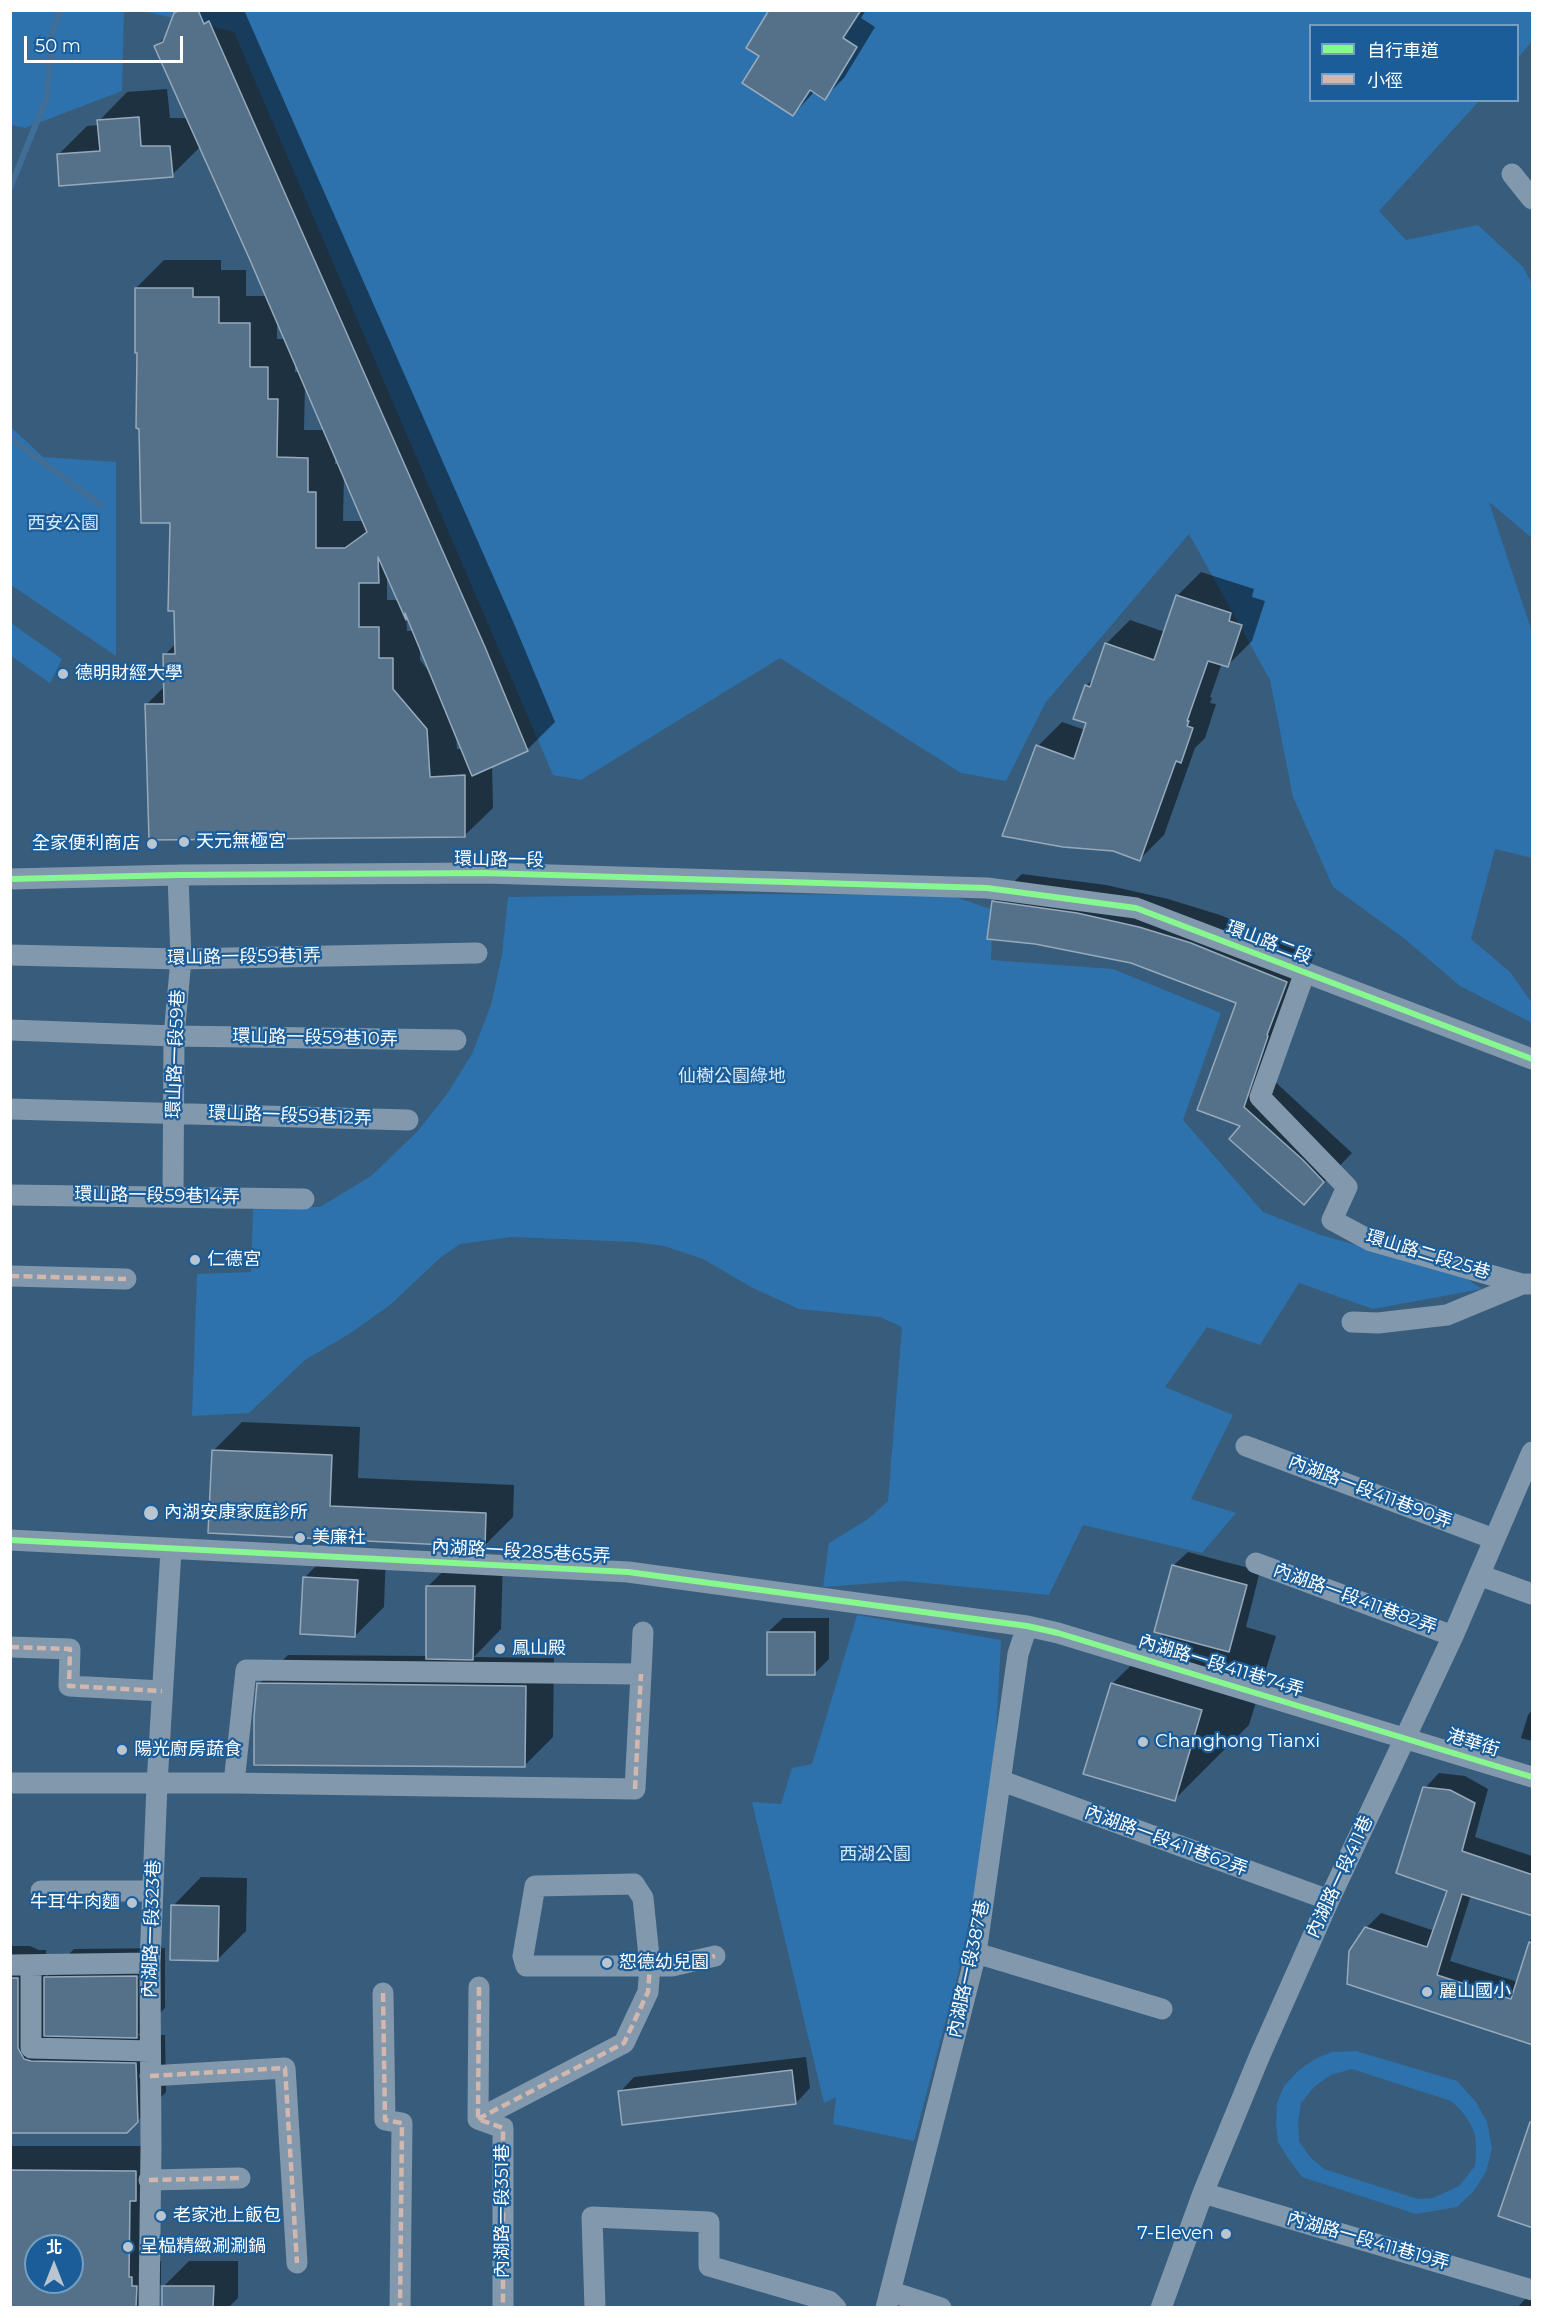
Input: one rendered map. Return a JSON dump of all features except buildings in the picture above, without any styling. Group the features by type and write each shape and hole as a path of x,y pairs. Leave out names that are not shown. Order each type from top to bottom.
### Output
{"street":[{"path":"1512,174 1533,199"},
{"name":"環山路一段","path":"10,879 178,875 485,873 987,888"},
{"name":"環山路一段59巷","path":"173,1196 174,1036 181,959 178,875"},
{"name":"環山路二段","path":"987,888 1136,908 1533,1059"},
{"name":"環山路一段59巷1弄","path":"10,955 181,959 477,953"},
{"name":"環山路二段25巷","path":"1305,972 1260,1097 1347,1186 1332,1220 1371,1241 1527,1284"},
{"name":"環山路一段59巷10弄","path":"10,1030 174,1036 456,1040"},
{"name":"環山路一段59巷12弄","path":"10,1109 408,1120"},
{"name":"環山路一段59巷14弄","path":"10,1195 304,1199"},
{"path":"10,1276 126,1279"},
{"path":"1352,1322 1378,1323 1447,1315 1527,1284"},
{"name":"內湖路一段411巷90弄","path":"1246,1446 1494,1539"},
{"name":"內湖路一段411巷","path":"1161,2307 1203,2193 1260,2055 1329,1900 1453,1636 1533,1452"},
{"name":"內湖路一段285巷65弄","path":"10,1540 628,1572 1027,1626"},
{"name":"內湖路一段323巷","path":"149,2307 150,1963 157,1784 171,1550"},
{"name":"內湖路一段411巷82弄","path":"1256,1563 1453,1636"},
{"path":"1479,1575 1533,1594"},
{"name":"內湖路一段411巷74弄","path":"1027,1626 1058,1633 1405,1738"},
{"name":"內湖路一段387巷","path":"889,2300 976,1953 1002,1781 1018,1654 1027,1626"},
{"path":"10,1783 635,1790 643,1632"},
{"path":"10,1647 70,1649 69,1686 162,1691"},
{"path":"234,1784 246,1670 641,1674"},
{"name":"港華街","path":"1405,1738 1533,1777"},
{"name":"內湖路一段411巷62弄","path":"1002,1781 1329,1900"},
{"path":"479,1987 478,2119 624,2043 648,1992 650,1966 643,1898 634,1884 535,1886 523,1956 526,1966 650,1966 672,1966 715,1956"},
{"path":"41,1891 153,1891"},
{"path":"976,1953 1162,2009"},
{"path":"150,1963 21,1965 31,2048 150,2051"},
{"path":"383,1993 385,2120 402,2123 400,2307"},
{"path":"150,2076 285,2068 297,2263"},
{"name":"內湖路一段351巷","path":"478,2119 503,2128 503,2307"},
{"path":"149,2180 240,2178"},
{"name":"內湖路一段411巷19弄","path":"1203,2193 1533,2290"},
{"path":"595,2307 592,2217 709,2222 709,2266 830,2301 836,2307"},
{"path":"889,2300 941,2307"}],"green space":[{"path":"10,11 124,11 122,91 25,128 11,125"},
{"path":"143,11 1532,11 1532,41 1519,57 1519,24 1309,24 1309,102 1478,102 1379,211 1406,240 1478,225 1523,267 1532,284 1532,538 1489,502 1532,632 1532,858 1495,849 1471,939 1510,972 1532,1003 1532,1023 1460,986 1405,939 1333,887 1293,797 1270,680 1189,534 1046,702 1006,781 961,773 780,658 581,780 553,775 234,32"},
{"name":"西安公園","path":"10,426 43,457 116,462 116,656 11,585"},
{"path":"11,623 62,659 50,683 11,656"},
{"name":"仙樹公園綠地","path":"722,894 950,895 993,910 991,960 1113,969 1221,1013 1183,1120 1263,1212 1321,1235 1461,1275 1482,1289 1373,1309 1299,1283 1260,1345 1207,1327 1165,1387 1233,1415 1191,1499 1236,1513 1202,1553 1083,1525 1049,1595 904,1581 823,1587 829,1543 868,1519 888,1501 902,1327 880,1317 799,1309 753,1288 703,1259 664,1246 634,1242 511,1237 460,1244 440,1258 390,1305 349,1334 305,1360 249,1413 192,1416 197,1274 251,1272 253,1209 320,1207 371,1176 417,1132 447,1094 472,1054 491,1005 502,955 508,897"},
{"name":"西湖公園","path":"857,1615 1001,1640 994,1774 979,1875 958,1974 914,2141 833,2124 836,2097 824,2103 752,1802 781,1804 792,1768 812,1764"},
{"path":"1356,2051 1457,2081 1476,2102 1487,2122 1492,2148 1486,2172 1473,2192 1457,2207 1416,2214 1302,2177 1278,2142 1277,2103 1284,2086 1298,2071 1315,2059 1332,2052","holes":["1352,2069 1451,2101 1461,2110 1475,2135 1475,2166 1459,2186 1433,2198 1418,2199 1324,2169 1310,2157 1299,2141 1298,2122 1301,2103 1315,2086 1331,2075"]}],"waterway":[{"path":"10,188 47,97 52,34 60,10"},
{"path":"10,438 101,505"}],"marked path":[{"path":"10,1276 126,1279"},
{"path":"10,1647 70,1649 69,1686 162,1691"},
{"path":"635,1789 641,1674"},
{"path":"478,2119 624,2043 648,1992 650,1966 672,1966 715,1956"},
{"path":"479,1987 478,2119 503,2128 503,2308"},
{"path":"383,1993 385,2120 402,2123 400,2308"},
{"path":"150,2076 285,2068 297,2263"},
{"path":"149,2180 240,2178"}],"cycle path":[{"path":"10,879 178,875 485,873 987,888 1136,908 1532,1059"},
{"path":"10,1540 628,1572 1027,1626 1058,1633 1532,1777"}],"place":[{"name":"德明財經大學","path":"63,674"},
{"name":"天元無極宮","path":"184,842"},
{"name":"全家便利商店","path":"152,844"},
{"name":"仁德宮","path":"195,1260"},
{"name":"內湖安康家庭診所","path":"151,1513"},
{"name":"美廉社","path":"300,1538"},
{"name":"鳳山殿","path":"500,1649"},
{"name":"Changhong Tianxi","path":"1143,1742"},
{"name":"陽光廚房蔬食","path":"122,1750"},
{"name":"牛耳牛肉麵","path":"132,1903"},
{"name":"恕德幼兒園","path":"607,1963"},
{"name":"麗山國小","path":"1427,1992"},
{"name":"老家池上飯包","path":"161,2216"},
{"name":"7-Eleven","path":"1226,2234"},
{"name":"呈榀精緻涮涮鍋","path":"128,2247"}]}
